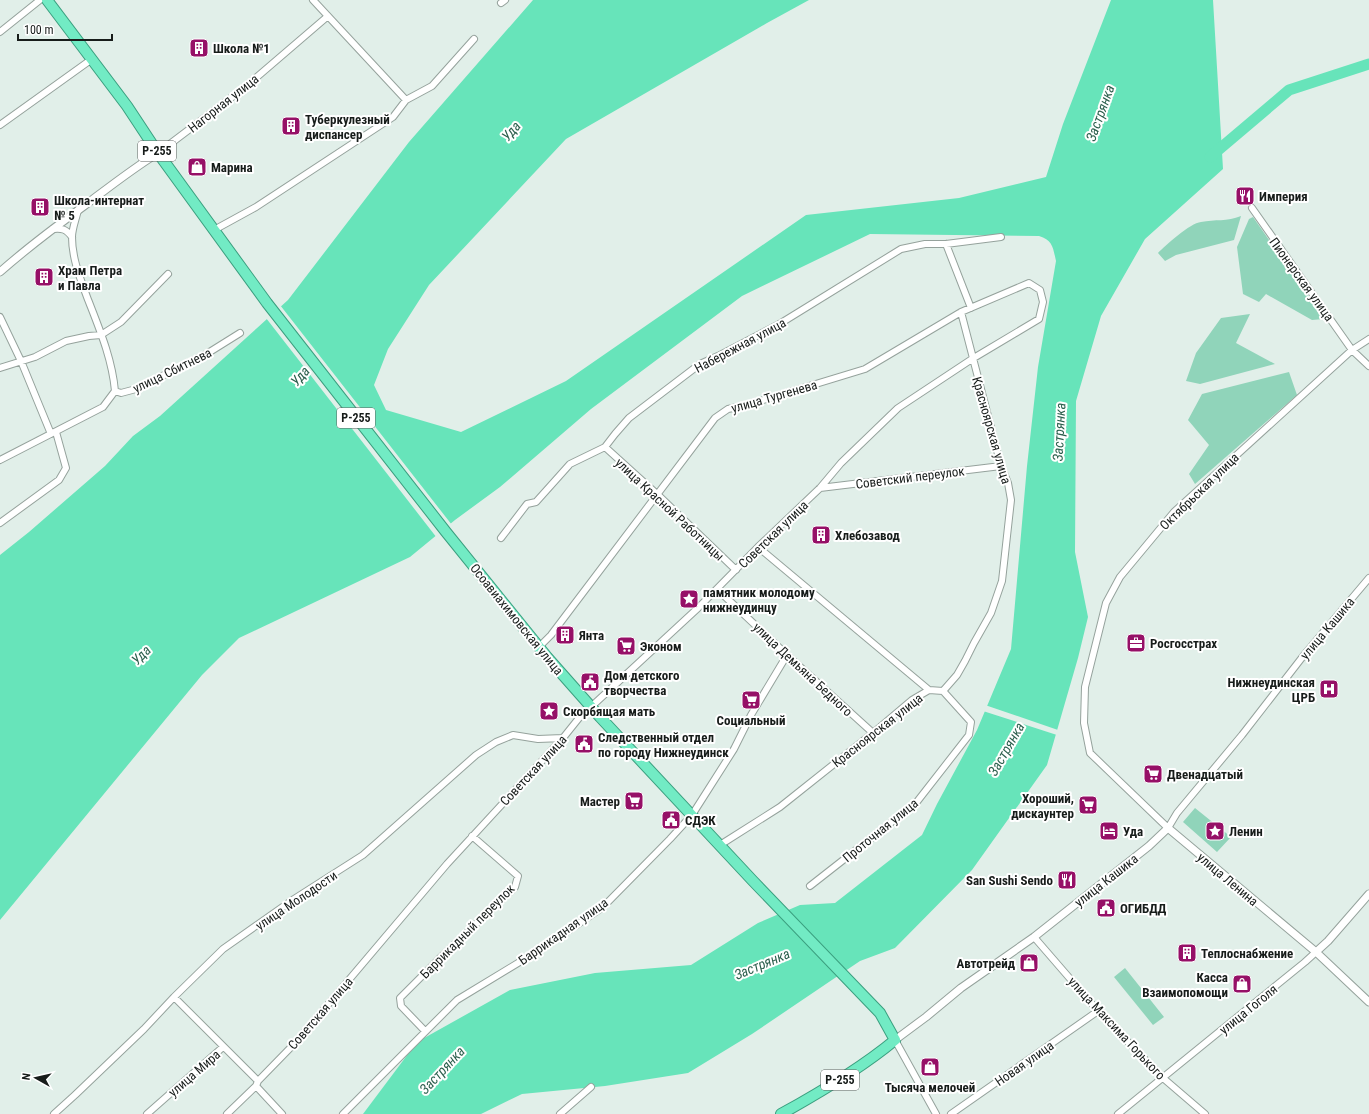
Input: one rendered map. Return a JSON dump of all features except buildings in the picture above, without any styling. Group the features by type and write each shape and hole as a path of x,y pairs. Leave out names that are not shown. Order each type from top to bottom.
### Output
{"highway":[{"name":"Р-255","path":"47,0 127,106 158,153 214,230"},
{"name":"Осоавиахимовская улица","path":"214,230 267,303 446,532 539,647 591,707 753,881 880,1013 895,1040"},
{"name":"улица Кашика","path":"781,1114 811,1098 864,1065 895,1040"}],"street":[{"path":"0,32 40,0"},
{"path":"313,0 406,100"},
{"name":"Нагорная улица","path":"0,272 24,250 53,228 140,164 158,153 240,91 328,16"},
{"path":"214,230 256,207 393,117 406,100 432,86 474,39"},
{"path":"0,125 92,59"},
{"name":"Пионерская улица","path":"1252,208 1352,350 1369,366"},
{"path":"78,210 72,236 74,258 78,276 107,347 115,391"},
{"path":"53,228 67,230 72,236"},
{"name":"Набережная улица","path":"501,538 527,504 536,502 570,464 605,447 630,418 700,364 781,323 901,249 925,244 946,244 1001,237"},
{"path":"946,244 970,308"},
{"path":"0,368 35,357 66,341 102,335 126,318 168,274"},
{"name":"улица Тургенева","path":"539,647 551,635 715,418 728,409 747,405 865,369 961,312 1029,283 1040,290 1043,302 1039,319"},
{"name":"Красноярская улица","path":"720,845 780,807 912,700 929,690 943,691 957,675 991,613 1002,581 1012,500 1008,483 1001,466 961,312"},
{"path":"0,317 54,433 66,468 59,480 0,523"},
{"name":"Советская улица","path":"227,1114 298,1040 447,864 563,738 579,718 698,608 758,547 820,488 841,463 898,408 972,359 1039,319"},
{"name":"улица Сбитнева","path":"0,460 103,407 115,391 121,393 136,389 208,354 240,333"},
{"name":"Октябрьская улица","path":"1090,753 1084,723 1085,687 1106,603 1120,577 1174,512 1352,350 1369,339"},
{"name":"улица Красной Работницы","path":"605,447 658,495 736,570"},
{"name":"Советский переулок","path":"820,488 1001,466"},
{"path":"758,547 929,690"},
{"name":"улица Кашика","path":"895,1040 961,988 1034,937 1148,846 1168,828 1177,813 1242,735 1304,655 1369,578"},
{"name":"улица Демьяна Бедного","path":"717,588 787,656 873,733"},
{"name":"Баррикадная улица","path":"343,1114 457,1000 546,946 603,907 692,815 734,749 751,715 787,656"},
{"name":"Проточная улица","path":"810,886 916,803 969,735 971,722 943,691"},
{"name":"улица Молодости","path":"54,1114 144,1029 223,949 294,899 363,855 476,755 496,742 513,735 538,739 563,738"},
{"name":"улица Ленина","path":"1090,753 1168,828 1316,952 1369,1002"},
{"name":"Баррикадный переулок","path":"425,1031 401,1006 400,998 515,887 518,876 472,836"},
{"name":"улица Гоголя","path":"1118,1114 1305,962 1328,941 1369,894"},
{"name":"улица Максима Горького","path":"1034,937 1098,1011 1163,1078 1205,1114"},
{"path":"174,997 223,1047 282,1114"},
{"name":"Новая улица","path":"951,1114 1098,1011"},
{"path":"895,1040 936,1114"},
{"name":"улица Мира","path":"147,1114 223,1047"},
{"path":"560,1114 591,1087"}],"shaded area":[{"path":"1241,216 1234,240 1176,255 1165,261 1158,253 1178,235 1196,223 1231,219"},
{"path":"1253,217 1324,319 1312,320 1266,294 1259,302 1243,294 1237,247 1249,219"},
{"path":"1250,314 1236,343 1275,364 1200,384 1186,381 1196,353 1221,318"},
{"path":"1289,372 1297,395 1195,484 1189,474 1209,445 1188,420 1202,394"},
{"path":"1195,808 1231,837 1217,852 1183,822"},
{"path":"1125,968 1164,1017 1153,1025 1114,977"}],"water":[{"name":"Застрянка","path":"533,0 809,0 566,139 429,285 388,349 374,385 386,410 461,432 566,381 806,215 959,198 1046,177 1063,124 1111,0 1213,0 1223,169 1145,239 1101,316 1076,401 1075,552 1088,617 1078,658 1047,765 972,870 895,948 860,961 752,1034 688,1073 605,1086 522,1094 481,1114 363,1114 417,1042 510,990 595,973 691,965 758,923 800,905 835,903 922,835 977,730 1011,649 1027,466 1038,367 1056,261 1052,245 1050,242 1039,236 870,234 742,296 591,409 500,487 455,520 410,557 239,638 202,675 0,920 0,555 29,532 105,466 133,436 160,416 288,300 409,142"}],"pier":[{"path":"280,305 452,525 437,538 266,318"},
{"path":"985,705 1058,730 1057,735 983,711"}],"waterway":[{"path":"1210,157 1289,90 1369,64"}],"place":[{"name":"Школа №1","path":"199,48"},
{"name":"Туберкулезный диспансер","path":"291,126"},
{"name":"Марина","path":"197,167"},
{"name":"Империя","path":"1245,196"},
{"name":"Школа-интернат № 5","path":"40,207"},
{"name":"Храм Петра и Павла","path":"44,277"},
{"name":"Хлебозавод","path":"821,535"},
{"name":"памятник молодому нижнеудинцу","path":"689,599"},
{"name":"Янта","path":"565,635"},
{"name":"Росгосстрах","path":"1136,643"},
{"name":"Эконом","path":"626,646"},
{"name":"Дом детского творчества","path":"590,682"},
{"name":"Нижнеудинская ЦРБ","path":"1329,689"},
{"name":"Социальный","path":"751,700"},
{"name":"Скорбящая мать","path":"549,711"},
{"name":"Следственный отдел по городу Нижнеудинск","path":"584,744"},
{"name":"Двенадцатый","path":"1153,774"},
{"name":"Мастер","path":"634,801"},
{"name":"Хороший, дискаунтер","path":"1088,805"},
{"name":"СДЭК","path":"671,820"},
{"name":"Уда","path":"1109,831"},
{"name":"Ленин","path":"1215,831"},
{"name":"San Sushi Sendo","path":"1067,880"},
{"name":"ОГИБДД","path":"1106,908"},
{"name":"Теплоснабжение","path":"1187,953"},
{"name":"Автотрейд","path":"1029,963"},
{"name":"Касса Взаимопомощи","path":"1242,984"},
{"name":"Тысяча мелочей","path":"930,1067"}]}
